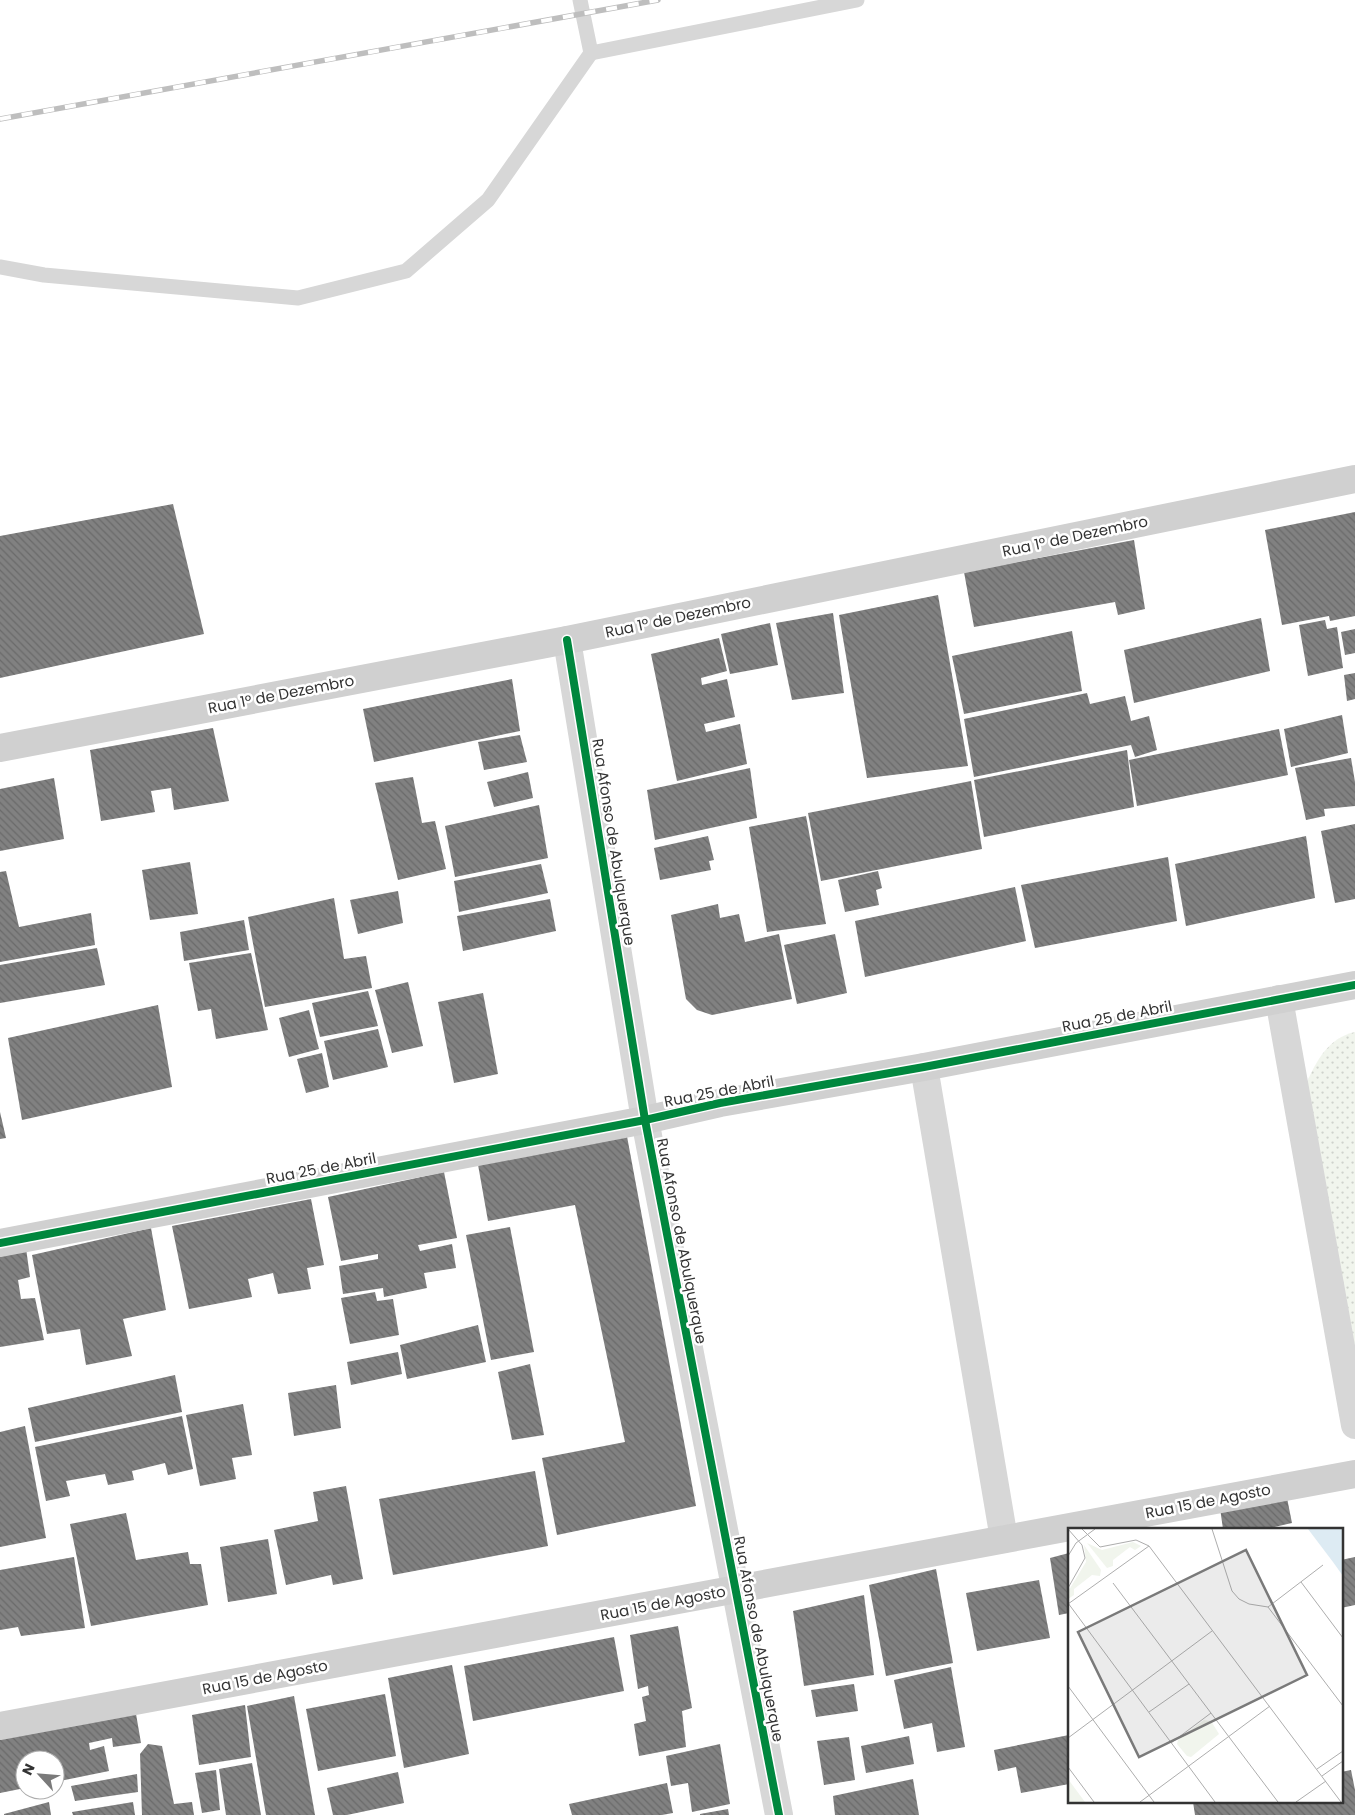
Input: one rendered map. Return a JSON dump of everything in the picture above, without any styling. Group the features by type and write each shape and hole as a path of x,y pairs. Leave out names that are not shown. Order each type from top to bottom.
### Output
{"main road":[{"name":"Rua 1º de Dezembro","path":"0,748 567,640 1355,479"},
{"name":"Rua 25 de Abril","path":"0,1243 644,1120 720,1103 924,1067 1355,985"},
{"name":"Rua 15 de Agosto","path":"0,1726 1355,1474"}],"street":[{"name":"Rua Afonso de Abulquerque","path":"567,640 644,1120 779,1815"},
{"path":"1279,999 1355,1425"},
{"path":"924,1067 1004,1539"}],"lane":[{"path":"580,0 591,53"},
{"path":"0,267 44,275 298,298 406,271 488,200 591,53 857,0"}],"shaded area":[{"path":"1355,1032 1355,1348 1306,1084 1324,1051 1338,1039"}],"building":[{"path":"173,504 204,634 0,678 0,536"},
{"path":"1355,512 1355,616 1330,621 1329,616 1282,625 1265,530"},
{"path":"1134,540 1145,609 1118,615 1115,602 974,627 964,572"},
{"path":"938,595 968,766 867,778 839,615"},
{"path":"833,613 844,693 792,700 776,623"},
{"path":"1261,618 1270,671 1134,703 1124,650"},
{"path":"1325,620 1327,629 1337,627 1343,668 1308,676 1299,625"},
{"path":"770,623 778,665 730,674 721,634"},
{"path":"1355,629 1355,653 1345,655 1341,632"},
{"path":"1072,631 1082,691 964,714 952,656"},
{"path":"719,638 727,671 701,678 702,685 727,679 735,717 704,724 706,732 740,724 747,764 677,781 651,654"},
{"path":"1355,673 1355,699 1347,701 1344,675"},
{"path":"512,679 520,731 374,762 363,709"},
{"path":"1087,693 1090,704 1125,696 1131,721 1149,716 1157,750 1135,757 1131,745 974,777 964,719"},
{"path":"1342,715 1348,753 1291,767 1284,729"},
{"path":"213,728 229,801 174,810 171,788 151,791 155,812 101,821 90,750"},
{"path":"1279,729 1288,775 1137,806 1129,760"},
{"path":"520,735 527,762 484,770 478,742"},
{"path":"1127,750 1134,807 984,837 974,780"},
{"path":"1351,758 1355,782 1355,806 1324,809 1325,816 1306,820 1295,768"},
{"path":"750,768 757,818 655,840 647,790"},
{"path":"528,772 533,798 494,807 487,782"},
{"path":"413,777 422,823 435,821 446,869 398,880 375,783"},
{"path":"54,778 64,839 0,851 0,789"},
{"path":"971,781 982,849 821,881 808,813"},
{"path":"539,805 548,858 455,877 445,826"},
{"path":"806,816 826,924 767,932 749,827"},
{"path":"1355,824 1355,899 1335,903 1321,831"},
{"path":"708,836 714,860 709,861 711,870 660,880 654,848"},
{"path":"1306,836 1315,898 1186,926 1175,864"},
{"path":"1168,857 1177,921 1035,948 1021,885"},
{"path":"190,862 198,914 150,920 142,870"},
{"path":"541,864 548,893 459,912 454,881"},
{"path":"6,871 19,927 91,913 95,945 0,962 0,872"},
{"path":"878,871 882,888 876,890 879,905 845,912 838,880"},
{"path":"1015,887 1026,941 865,977 855,921"},
{"path":"398,891 403,923 358,934 350,900"},
{"path":"334,898 344,959 366,956 372,988 265,1007 248,917"},
{"path":"550,899 556,931 463,951 457,916"},
{"path":"718,904 720,918 739,914 745,942 779,934 792,999 712,1015 697,1010 686,999 671,915"},
{"path":"244,920 249,950 184,961 180,932"},
{"path":"835,934 847,993 797,1004 784,945"},
{"path":"97,948 105,985 0,1003 0,965"},
{"path":"251,953 268,1030 216,1039 211,1009 198,1011 189,963"},
{"path":"408,982 423,1046 392,1053 375,990"},
{"path":"368,991 378,1026 320,1037 312,1003"},
{"path":"483,993 498,1074 454,1083 438,1002"},
{"path":"158,1005 172,1087 22,1120 8,1038"},
{"path":"309,1010 319,1049 289,1057 279,1018"},
{"path":"378,1029 388,1067 333,1080 324,1041"},
{"path":"322,1053 329,1087 306,1093 297,1059"},
{"path":"0,1112 6,1138 0,1139"},
{"path":"626,1131 696,1506 557,1535 542,1458 625,1442 575,1205 488,1221 477,1159"},
{"path":"444,1172 457,1238 418,1245 420,1251 452,1244 456,1268 424,1273 427,1288 384,1297 383,1288 343,1294 339,1266 378,1259 378,1254 341,1261 328,1197"},
{"path":"311,1199 324,1265 307,1268 311,1289 278,1294 273,1273 248,1279 252,1297 189,1309 172,1226"},
{"path":"510,1227 534,1352 491,1360 466,1235"},
{"path":"151,1228 166,1310 123,1319 132,1356 86,1365 80,1329 47,1334 32,1255"},
{"path":"26,1248 30,1277 18,1280 21,1299 35,1298 44,1340 0,1347 0,1253"},
{"path":"375,1292 377,1301 393,1299 399,1335 350,1344 341,1298"},
{"path":"478,1325 486,1362 407,1379 400,1345"},
{"path":"398,1352 402,1374 351,1385 347,1362"},
{"path":"530,1364 544,1435 512,1440 498,1372"},
{"path":"175,1375 182,1412 35,1442 28,1408"},
{"path":"336,1385 341,1428 294,1436 288,1393"},
{"path":"243,1404 252,1455 232,1458 236,1479 200,1486 186,1415"},
{"path":"182,1416 193,1469 168,1475 165,1463 132,1471 134,1480 108,1485 105,1474 66,1481 70,1496 46,1501 35,1447"},
{"path":"25,1426 46,1538 0,1547 0,1432"},
{"path":"535,1471 548,1546 393,1575 379,1499"},
{"path":"346,1486 363,1579 333,1585 331,1575 286,1585 274,1530 318,1521 313,1492"},
{"path":"1286,1493 1292,1523 1270,1528 1223,1528 1220,1508"},
{"path":"126,1513 136,1560 188,1552 190,1564 201,1564 208,1605 91,1626 70,1524"},
{"path":"268,1539 277,1594 228,1602 220,1547"},
{"path":"1068,1553 1068,1613 1059,1615 1050,1558"},
{"path":"74,1557 85,1628 21,1636 18,1627 0,1630 0,1570"},
{"path":"1355,1557 1355,1605 1342,1608 1342,1560"},
{"path":"936,1569 953,1663 886,1676 869,1585"},
{"path":"1039,1580 1050,1638 977,1651 966,1593"},
{"path":"864,1595 874,1675 804,1686 793,1611"},
{"path":"678,1626 692,1708 682,1711 686,1747 639,1756 634,1724 646,1721 642,1697 649,1695 648,1686 638,1689 630,1635"},
{"path":"614,1637 624,1691 473,1721 464,1666"},
{"path":"452,1665 469,1754 404,1768 388,1678"},
{"path":"951,1667 965,1747 937,1752 932,1723 904,1729 894,1680"},
{"path":"854,1684 858,1711 816,1717 811,1690"},
{"path":"385,1694 396,1756 318,1771 306,1709"},
{"path":"294,1696 315,1815 266,1815 247,1706"},
{"path":"245,1705 251,1757 199,1765 192,1715"},
{"path":"135,1708 141,1743 113,1747 112,1738 89,1743 90,1750 104,1746 109,1771 65,1780 65,1750 15,1750 15,1790 0,1793 0,1734"},
{"path":"1068,1735 1068,1784 1021,1793 1016,1767 998,1771 994,1750"},
{"path":"909,1736 914,1764 866,1773 861,1746"},
{"path":"849,1737 855,1780 824,1785 817,1741"},
{"path":"148,1744 162,1746 174,1804 192,1802 194,1815 142,1815 140,1754"},
{"path":"720,1744 730,1804 692,1812 688,1783 671,1786 666,1756"},
{"path":"252,1763 261,1815 226,1815 219,1769"},
{"path":"216,1770 220,1810 202,1813 195,1773"},
{"path":"1351,1770 1355,1790 1355,1815 1195,1815 1193,1802 1342,1802 1342,1772"},
{"path":"398,1772 404,1803 347,1815 333,1815 327,1788"},
{"path":"137,1774 138,1792 75,1801 71,1786"},
{"path":"913,1779 919,1815 835,1815 833,1796"},
{"path":"667,1783 673,1813 662,1815 572,1815 569,1804"},
{"path":"49,1802 51,1815 4,1815 4,1814"},
{"path":"133,1802 135,1815 73,1815 72,1812"},
{"path":"728,1809 729,1815 700,1815 700,1814"}],"railway":[{"path":"0,119 658,0"}],"cycle path":[{"path":"567,640 645,1120 779,1815"},
{"path":"0,1243 645,1120 720,1103 924,1067 1355,985"}]}
